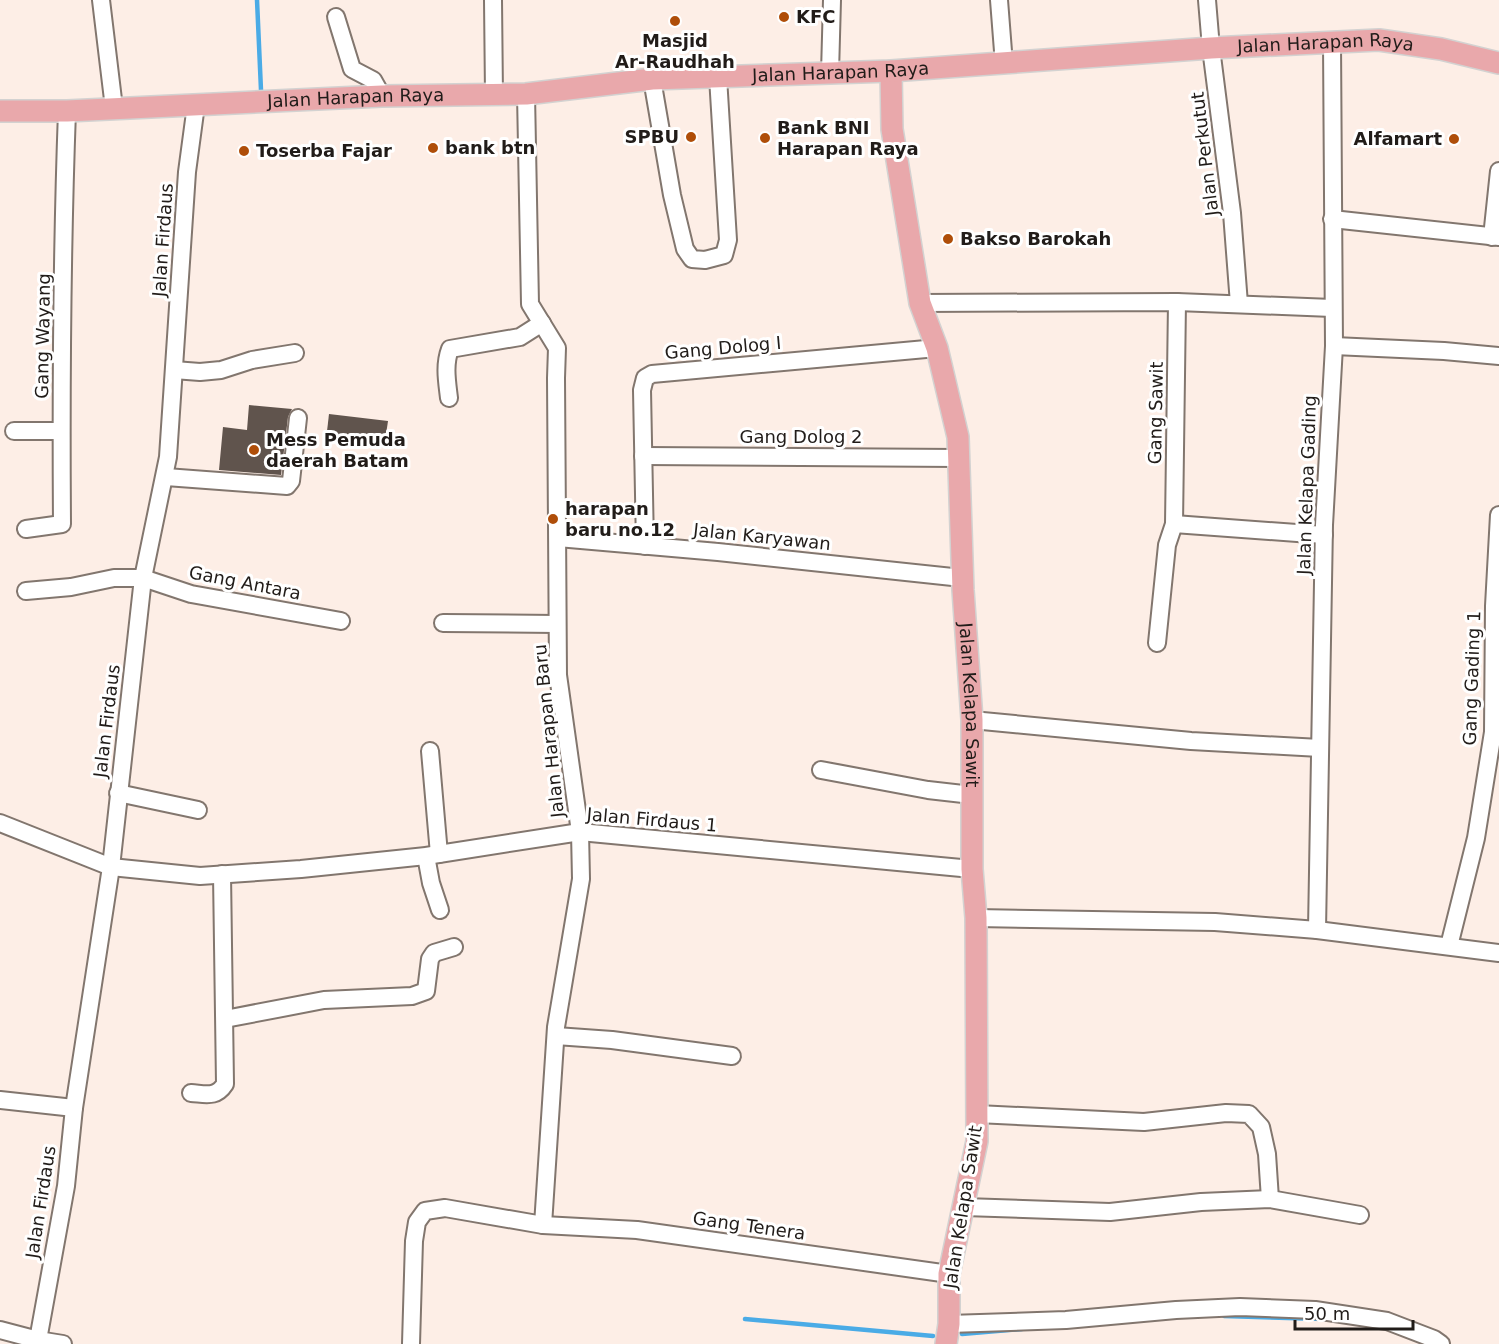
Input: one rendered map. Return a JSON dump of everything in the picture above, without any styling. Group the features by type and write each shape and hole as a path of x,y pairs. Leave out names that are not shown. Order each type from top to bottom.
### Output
{"main road":[{"name":"Jalan Harapan Raya","path":"0,111 68,111 382,96 526,94 652,79 891,71 1211,48 1378,40 1442,49 1499,63"},
{"name":"Jalan Kelapa Sawit","path":"891,71 892,129 920,303 938,348 958,437 962,578 972,720 977,1140 948,1274 947,1334"}],"street":[{"path":"101,0 114,108"},
{"path":"493,0 494,94"},
{"path":"830,73 832,0"},
{"path":"999,0 1004,64"},
{"name":"Jalan Perkutut","path":"1207,0 1232,213 1239,304"},
{"path":"336,17 352,69 373,80 382,96"},
{"name":"Jalan Kelapa Gading","path":"1317,930 1324,535 1334,346 1332,42"},
{"path":"652,79 672,195 685,249 692,259 705,260 724,255 728,240 718,77"},
{"name":"Jalan Harapan Baru","path":"526,94 530,304 558,348 556,378 558,675 580,832 580,879 556,1036 543,1225"},
{"name":"Jalan Firdaus","path":"38,1340 66,1186 74,1108 111,867 144,578 166,477 187,172 196,105"},
{"name":"Gang Wayang","path":"26,530 62,524 63,217 68,111"},
{"path":"1332,219 1496,237 1499,171"},
{"path":"920,303 1178,302 1332,308"},
{"name":"Gang Sawit","path":"1157,643 1167,545 1174,524 1178,302"},
{"path":"449,398 447,366 450,349 520,337 542,323"},
{"path":"1334,346 1444,351 1499,357"},
{"name":"Gang Dolog I","path":"645,546 642,390 645,378 652,374 938,348"},
{"path":"174,370 200,372 221,370 252,360 295,353"},
{"path":"166,477 287,486 291,481 298,418"},
{"path":"14,430 61,431"},
{"name":"Gang Dolog 2","path":"643,456 959,458"},
{"name":"Gang Gading 1","path":"1449,946 1476,838 1493,732 1494,606 1499,515"},
{"path":"1174,524 1324,535"},
{"name":"Jalan Karyawan","path":"558,538 962,578"},
{"name":"Gang Antara","path":"26,591 71,587 114,578 144,578 191,594 341,621"},
{"path":"443,622 557,624"},
{"path":"972,720 1191,741 1320,748"},
{"path":"430,751 433,855 431,883 440,910"},
{"path":"821,771 897,785 972,795"},
{"path":"118,793 198,810"},
{"name":"Jalan Firdaus 1","path":"0,823 111,867 200,876 301,869 433,855 580,832 972,870"},
{"path":"191,1093 213,1095 220,1092 225,1084 222,874"},
{"path":"976,918 1215,922 1317,930 1499,952"},
{"path":"225,1019 324,1000 419,994 426,991 430,959 434,954 454,947"},
{"path":"556,1036 612,1040 732,1056"},
{"path":"0,1100 74,1108"},
{"path":"977,1114 1144,1122 1226,1113 1249,1114 1261,1127 1267,1154 1270,1199"},
{"path":"964,1207 1110,1212 1201,1202 1270,1199 1360,1215"},
{"name":"Gang Tenera","path":"411,1344 414,1241 417,1222 425,1211 445,1208 543,1225 637,1230 948,1274"},
{"path":"947,1334 1066,1320 1240,1307 1315,1310 1387,1321 1434,1339 1441,1344"},
{"path":"0,1330 63,1344"}],"building":[{"name":"Mess Pemuda daerah Batam","path":"249,405 292,409 288,417 281,475 219,470 223,427 247,430"},
{"path":"329,414 388,421 384,448 326,440"}],"waterway":[{"path":"257,0 261,90"},
{"path":"1224,1316 1324,1319"},
{"path":"745,1319 933,1336"},
{"path":"962,1334 1022,1329"}],"place":[{"name":"KFC","path":"784,17"},
{"name":"Masjid Ar-Raudhah","path":"675,21"},
{"name":"SPBU","path":"691,137"},
{"name":"Bank BNI Harapan Raya","path":"765,138"},
{"name":"Alfamart","path":"1454,139"},
{"name":"bank btn","path":"433,148"},
{"name":"Toserba Fajar","path":"244,151"},
{"name":"Bakso Barokah","path":"948,239"},
{"name":"Mess Pemuda daerah Batam","path":"254,450"},
{"name":"harapan baru no.12","path":"553,519"}]}
